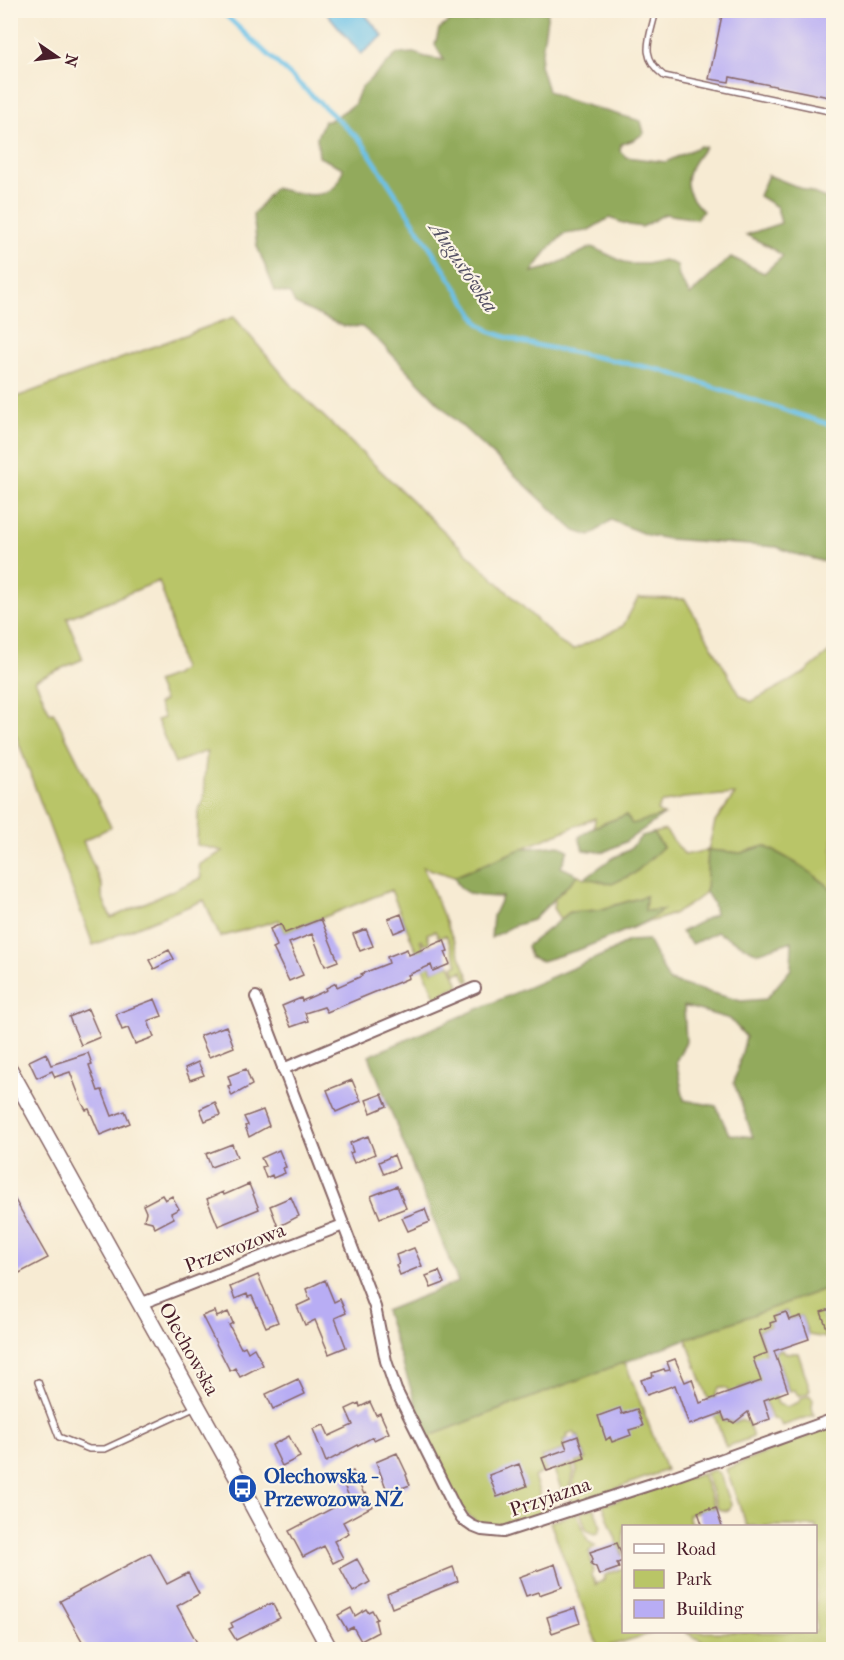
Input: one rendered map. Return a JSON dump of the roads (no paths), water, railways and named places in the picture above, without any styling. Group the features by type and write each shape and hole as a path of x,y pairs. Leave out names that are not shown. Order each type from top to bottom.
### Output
{"street":[{"path":"283,1070 475,988"},
{"path":"256,997 343,1225"},
{"name":"Olechowska","path":"10,1070 330,1650"},
{"name":"Przewozowa","path":"140,1304 343,1225"},
{"name":"Przyjazna","path":"343,1225 375,1307 386,1361 396,1390 455,1509 462,1519 482,1530 503,1532 512,1530 834,1419"}],"lane":[{"path":"656,10 646,53 652,67 664,76 834,112"},
{"path":"38,1382 59,1437 89,1449 105,1449 197,1407"}],"water":[{"path":"325,11 362,11 383,36 361,54"}],"waterway":[{"name":"Augustówka","path":"220,10 362,142 479,323 491,332 521,342 661,370 834,426"}],"place":[{"name":"Olechowska - Przewozowa NŻ","path":"243,1488"}]}
